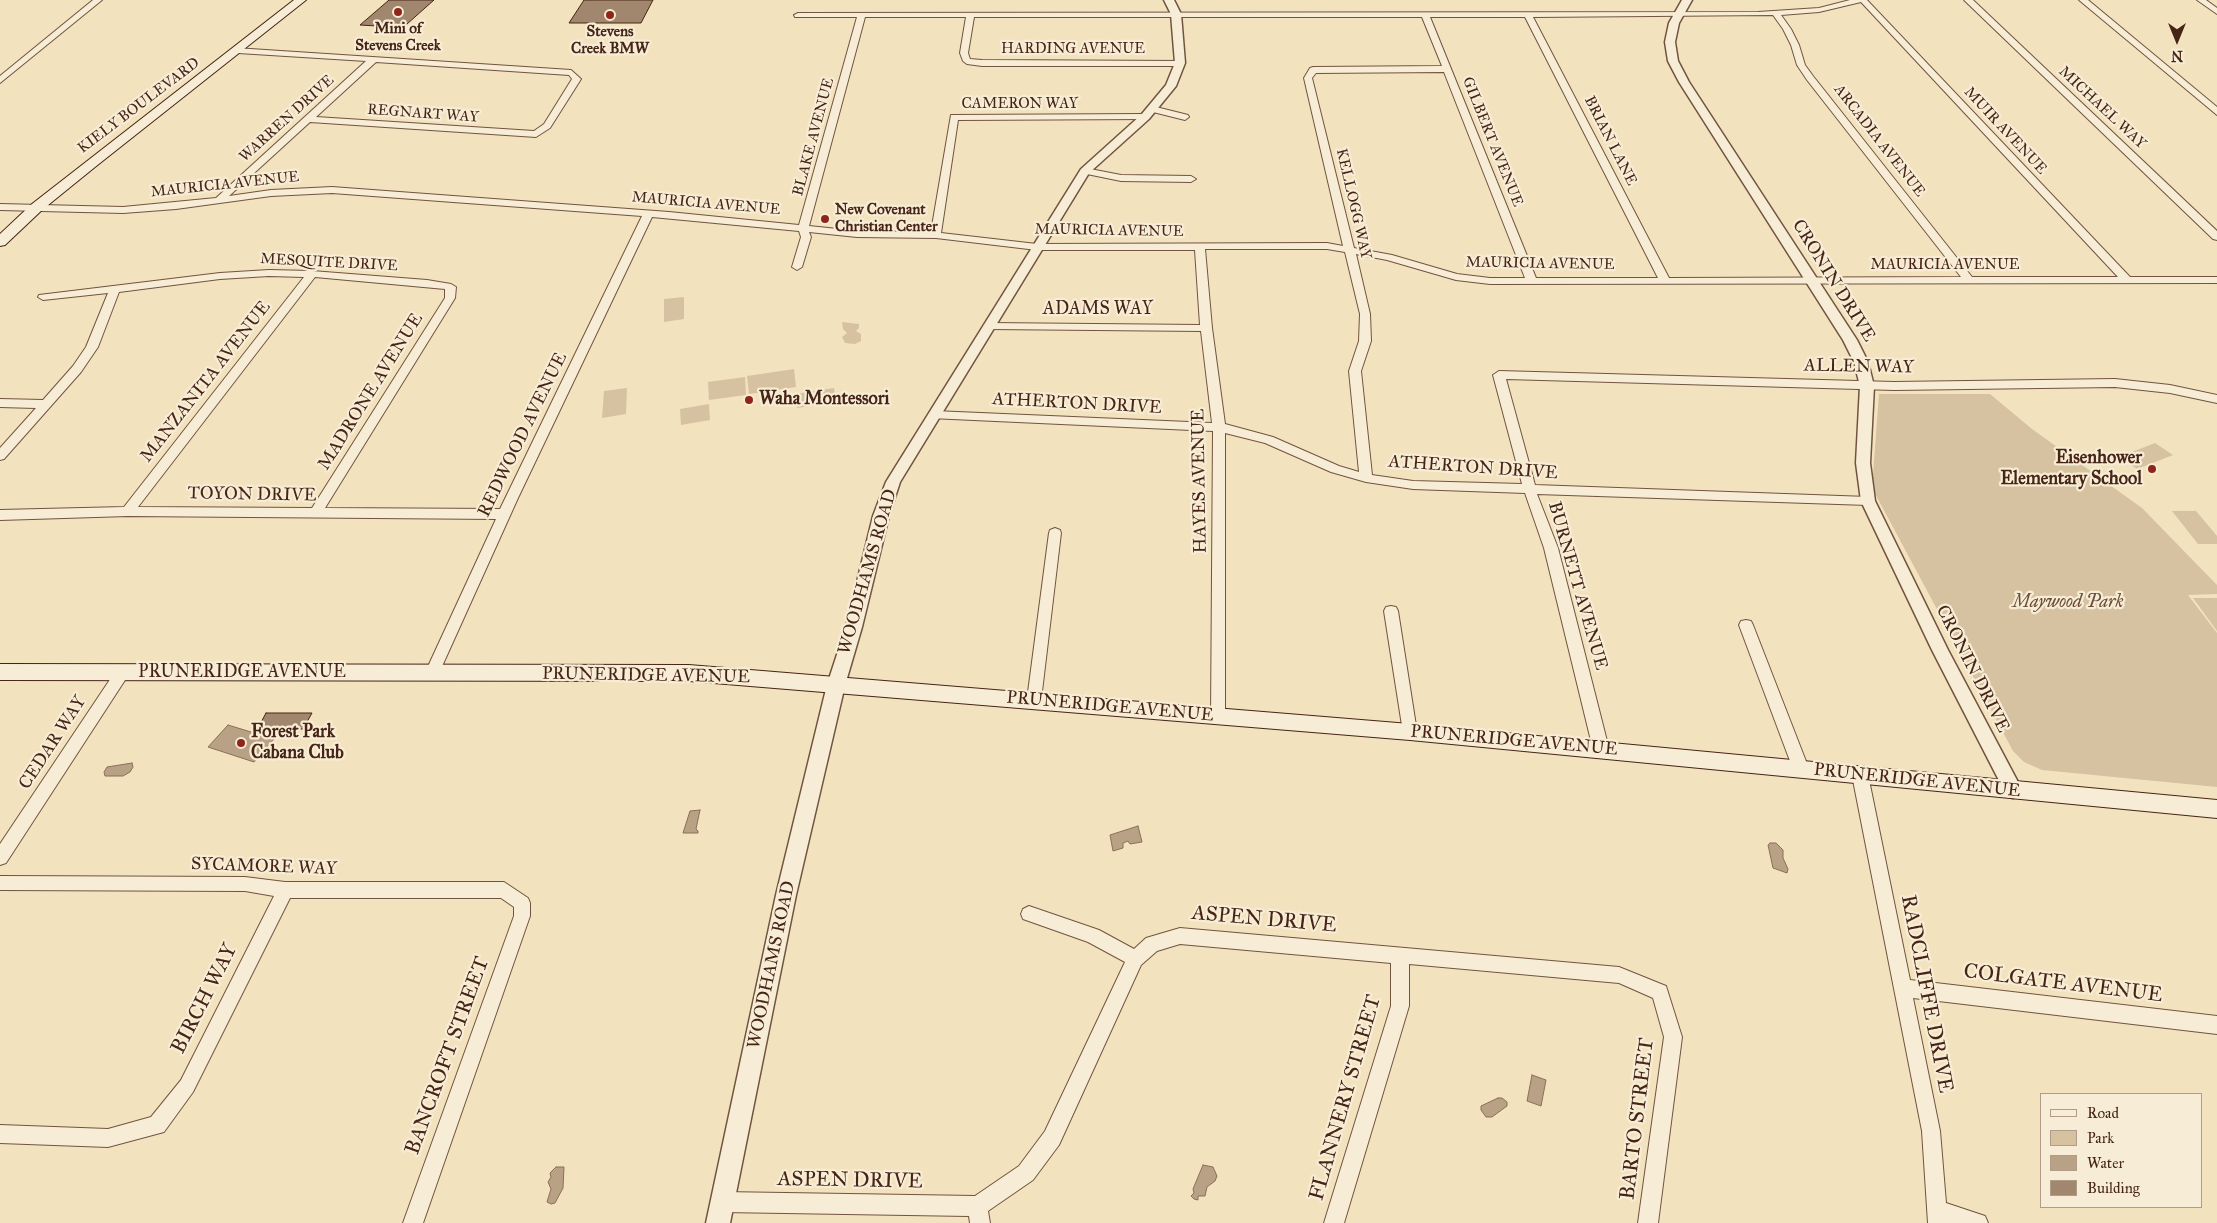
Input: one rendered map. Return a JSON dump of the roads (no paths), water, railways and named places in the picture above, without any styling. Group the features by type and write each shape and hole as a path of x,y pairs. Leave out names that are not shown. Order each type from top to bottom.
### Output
{"main road":[{"name":"KIELY BOULEVARD","path":"0,242 37,207 301,0"},
{"name":"PRUNERIDGE AVENUE","path":"0,672 689,673 1034,700 1601,749 2217,809"}],"street":[{"path":"0,80 98,0"},
{"name":"WOODHAMS ROAD","path":"718,1223 786,895 836,685 854,627 880,516 893,482 1036,247 1086,171 1148,113 1171,86 1180,63 1176,14 1169,0"},
{"name":"CRONIN DRIVE","path":"1687,0 1674,23 1670,42 1673,61 1684,82 1813,280 1850,340 1861,362 1867,386 1863,462 1868,501 1940,650 2013,790"},
{"path":"798,15 1776,14 1818,10 1861,0"},
{"name":"MUIR AVENUE","path":"1861,0 2127,280"},
{"name":"MICHAEL WAY","path":"1968,0 2217,236"},
{"path":"2083,0 2217,112"},
{"path":"2201,0 2217,12"},
{"name":"GILBERT AVENUE","path":"1425,14 1532,281"},
{"name":"ARCADIA AVENUE","path":"1776,14 1795,44 1801,65 1810,78 1969,280"},
{"name":"BLAKE AVENUE","path":"797,267 806,237 803,228 862,15"},
{"name":"HARDING AVENUE","path":"970,15 964,52 967,61 982,63 1180,63"},
{"name":"BRIAN LANE","path":"1528,15 1665,281"},
{"path":"238,50 374,59"},
{"name":"WARREN DRIVE","path":"219,200 374,59"},
{"name":"REGNART WAY","path":"308,119 513,134 536,134 547,126 577,79 570,73 374,59"},
{"name":"KELLOGG WAY","path":"1366,478 1355,371 1365,342 1365,314 1308,78 1313,70 1446,69"},
{"path":"1148,113 1185,117"},
{"name":"CAMERON WAY","path":"936,234 954,118 1148,113"},
{"path":"1086,171 1120,178 1191,178"},
{"name":"MAURICIA AVENUE","path":"0,207 123,210 176,206 271,193 332,190 648,214 857,234 936,234 1036,247 1327,246 1388,257 1456,277 1490,280 2217,280"},
{"name":"REDWOOD AVENUE","path":"432,673 504,514 648,214"},
{"name":"HAYES AVENUE","path":"1200,247 1206,328 1219,427 1218,716"},
{"name":"MESQUITE DRIVE","path":"43,297 220,276 269,273 312,274 427,283 452,288"},
{"name":"MANZANITA AVENUE","path":"128,511 312,274"},
{"name":"MADRONE AVENUE","path":"315,513 450,298 452,288"},
{"path":"0,456 77,370 92,347 115,289"},
{"name":"ADAMS WAY","path":"989,326 1206,328"},
{"name":"ALLEN WAY","path":"1499,375 1867,386 2115,383 2170,388 2217,399"},
{"name":"BURNETT AVENUE","path":"1499,375 1530,491 1550,548 1601,749"},
{"path":"0,403 47,404"},
{"name":"ATHERTON DRIVE","path":"934,415 1219,427 1269,440 1324,465 1366,478 1413,485 1530,491 1868,501"},
{"name":"TOYON DRIVE","path":"0,516 20,513 128,511 504,514"},
{"path":"1034,700 1055,533"},
{"path":"1391,611 1410,732"},
{"path":"1746,625 1801,769"},
{"name":"CEDAR WAY","path":"0,858 122,673"},
{"name":"RADCLIFFE DRIVE","path":"1860,775 1894,954 1903,988 1931,1131 1938,1217"},
{"name":"SYCAMORE WAY","path":"0,883 246,884 286,890 504,890 522,902"},
{"name":"BIRCH WAY","path":"0,1134 108,1138 157,1125 187,1086 286,890"},
{"name":"BANCROFT STREET","path":"412,1223 522,916 522,902"},
{"path":"1029,914 1093,936 1135,960"},
{"name":"ASPEN DRIVE","path":"722,1202 979,1215 1026,1173 1052,1138 1135,960 1152,944 1180,936 1619,975 1660,992"},
{"name":"FLANNERY STREET","path":"1334,1223 1400,1006 1400,956"},
{"name":"COLGATE AVENUE","path":"1903,988 2217,1025"},
{"name":"BARTO STREET","path":"1648,1223 1673,1037 1660,992"},
{"path":"1938,1217 1978,1223"}],"water":[{"name":"Forest Park Cabana Club","path":"228,725 274,739 254,762 208,747"},
{"path":"132,763 133,767 130,772 123,776 105,776 104,772 107,767"},
{"path":"700,810 696,829 698,833 683,833 690,811"},
{"path":"1138,826 1142,842 1130,844 1128,841 1123,843 1123,848 1113,851 1110,835"},
{"path":"1776,843 1783,850 1783,858 1788,869 1787,873 1773,868 1768,845"},
{"path":"1532,1075 1546,1080 1541,1106 1527,1101"},
{"path":"1502,1098 1507,1102 1507,1106 1492,1117 1486,1117 1481,1110 1481,1106"},
{"path":"1203,1165 1213,1167 1217,1176 1215,1181 1207,1187 1205,1196 1198,1196 1198,1200 1191,1196 1194,1193 1193,1189"},
{"path":"556,1167 564,1167 563,1188 555,1203 551,1204 547,1202 551,1189 548,1182 551,1177 550,1173"}],"place":[{"name":"Mini of Stevens Creek","path":"398,12"},
{"name":"Stevens Creek BMW","path":"610,15"},
{"name":"New Covenant Christian Center","path":"825,219"},
{"name":"Waha Montessori","path":"749,400"},
{"name":"Eisenhower Elementary School","path":"2152,469"},
{"name":"Forest Park Cabana Club","path":"241,743"}],"park label":[{"name":"Maywood Park","path":"2068,603"}]}
